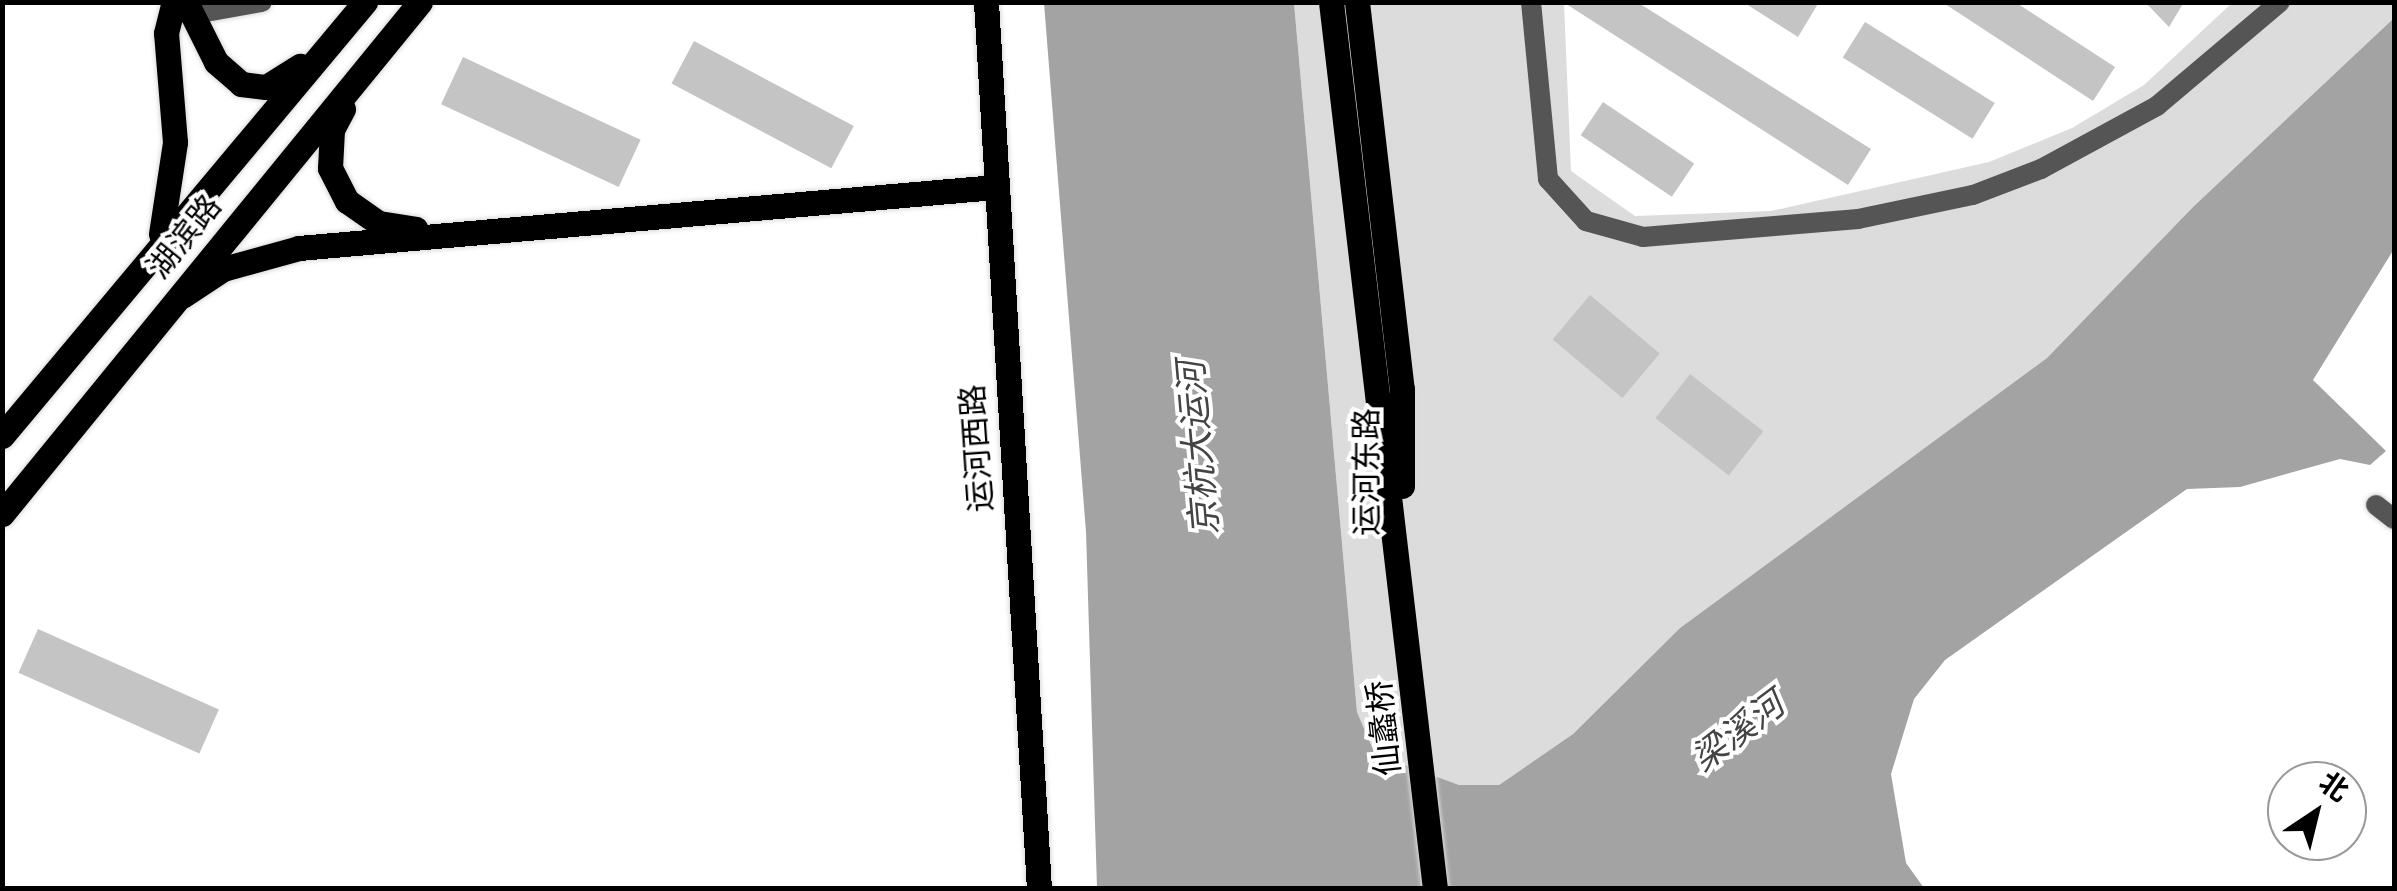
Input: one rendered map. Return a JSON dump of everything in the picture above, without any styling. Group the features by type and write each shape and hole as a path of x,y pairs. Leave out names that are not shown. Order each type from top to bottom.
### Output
{"main road":[{"name":"湖滨路","path":"5,427 365,2"},
{"name":"湖滨路","path":"2,514 420,2"},
{"name":"运河西路","path":"986,2 1039,888"},
{"name":"运河东路","path":"1332,2 1372,380 1402,561"},
{"name":"运河东路","path":"1357,2 1402,389 1402,561"},
{"path":"155,251 171,202 166,33 183,7 216,62 241,84 266,86 344,26"},
{"path":"362,73 332,130 330,168 348,201 378,223 426,231"},
{"path":"182,296 257,256 426,231 995,187"},
{"name":"仙蠡桥","path":"1402,561 1434,888"}],"street":[{"path":"183,7 262,2"},
{"path":"1531,2 1548,179 1586,222 1642,237 1858,219 1973,196 2041,170 2156,106 2280,2"},
{"path":"2376,505 2394,519"}],"shaded area":[{"path":"1294,3 1564,3 1571,171 1635,216 1771,211 1989,162 2072,128 2144,85 2232,3 2394,3 2394,18 2193,207 2047,358 1680,628 1573,734 1499,785 1459,785 1375,754 1357,712"}],"water":[{"path":"1044,3 1294,3 1357,712 1375,754 1459,785 1499,785 1573,734 1680,628 2047,358 2193,207 2394,18 2394,249 2313,380 2386,451 2370,465 2340,459 2240,487 2187,489 1945,660 1914,699 1891,774 1906,863 1924,888 1097,888 1086,532"}],"building":[{"path":"1563,2 1637,2 1871,149 1848,185"},
{"path":"1743,2 1819,2 1798,37"},
{"path":"1942,2 2015,2 2115,67 2093,101"},
{"path":"2145,2 2184,2 2169,27"},
{"path":"1865,22 1995,103 1972,139 1843,58"},
{"path":"694,41 854,126 831,168 671,83"},
{"path":"463,57 641,140 619,187 441,104"},
{"path":"1603,102 1694,164 1672,197 1581,135"},
{"path":"1590,295 1660,353 1622,398 1553,339"},
{"path":"1690,374 1763,431 1729,475 1656,418"},
{"path":"38,629 219,710 199,753 18,673"}],"water label":[{"name":"京杭大运河","path":"1200,448"},
{"name":"梁溪河","path":"1739,733"}]}
